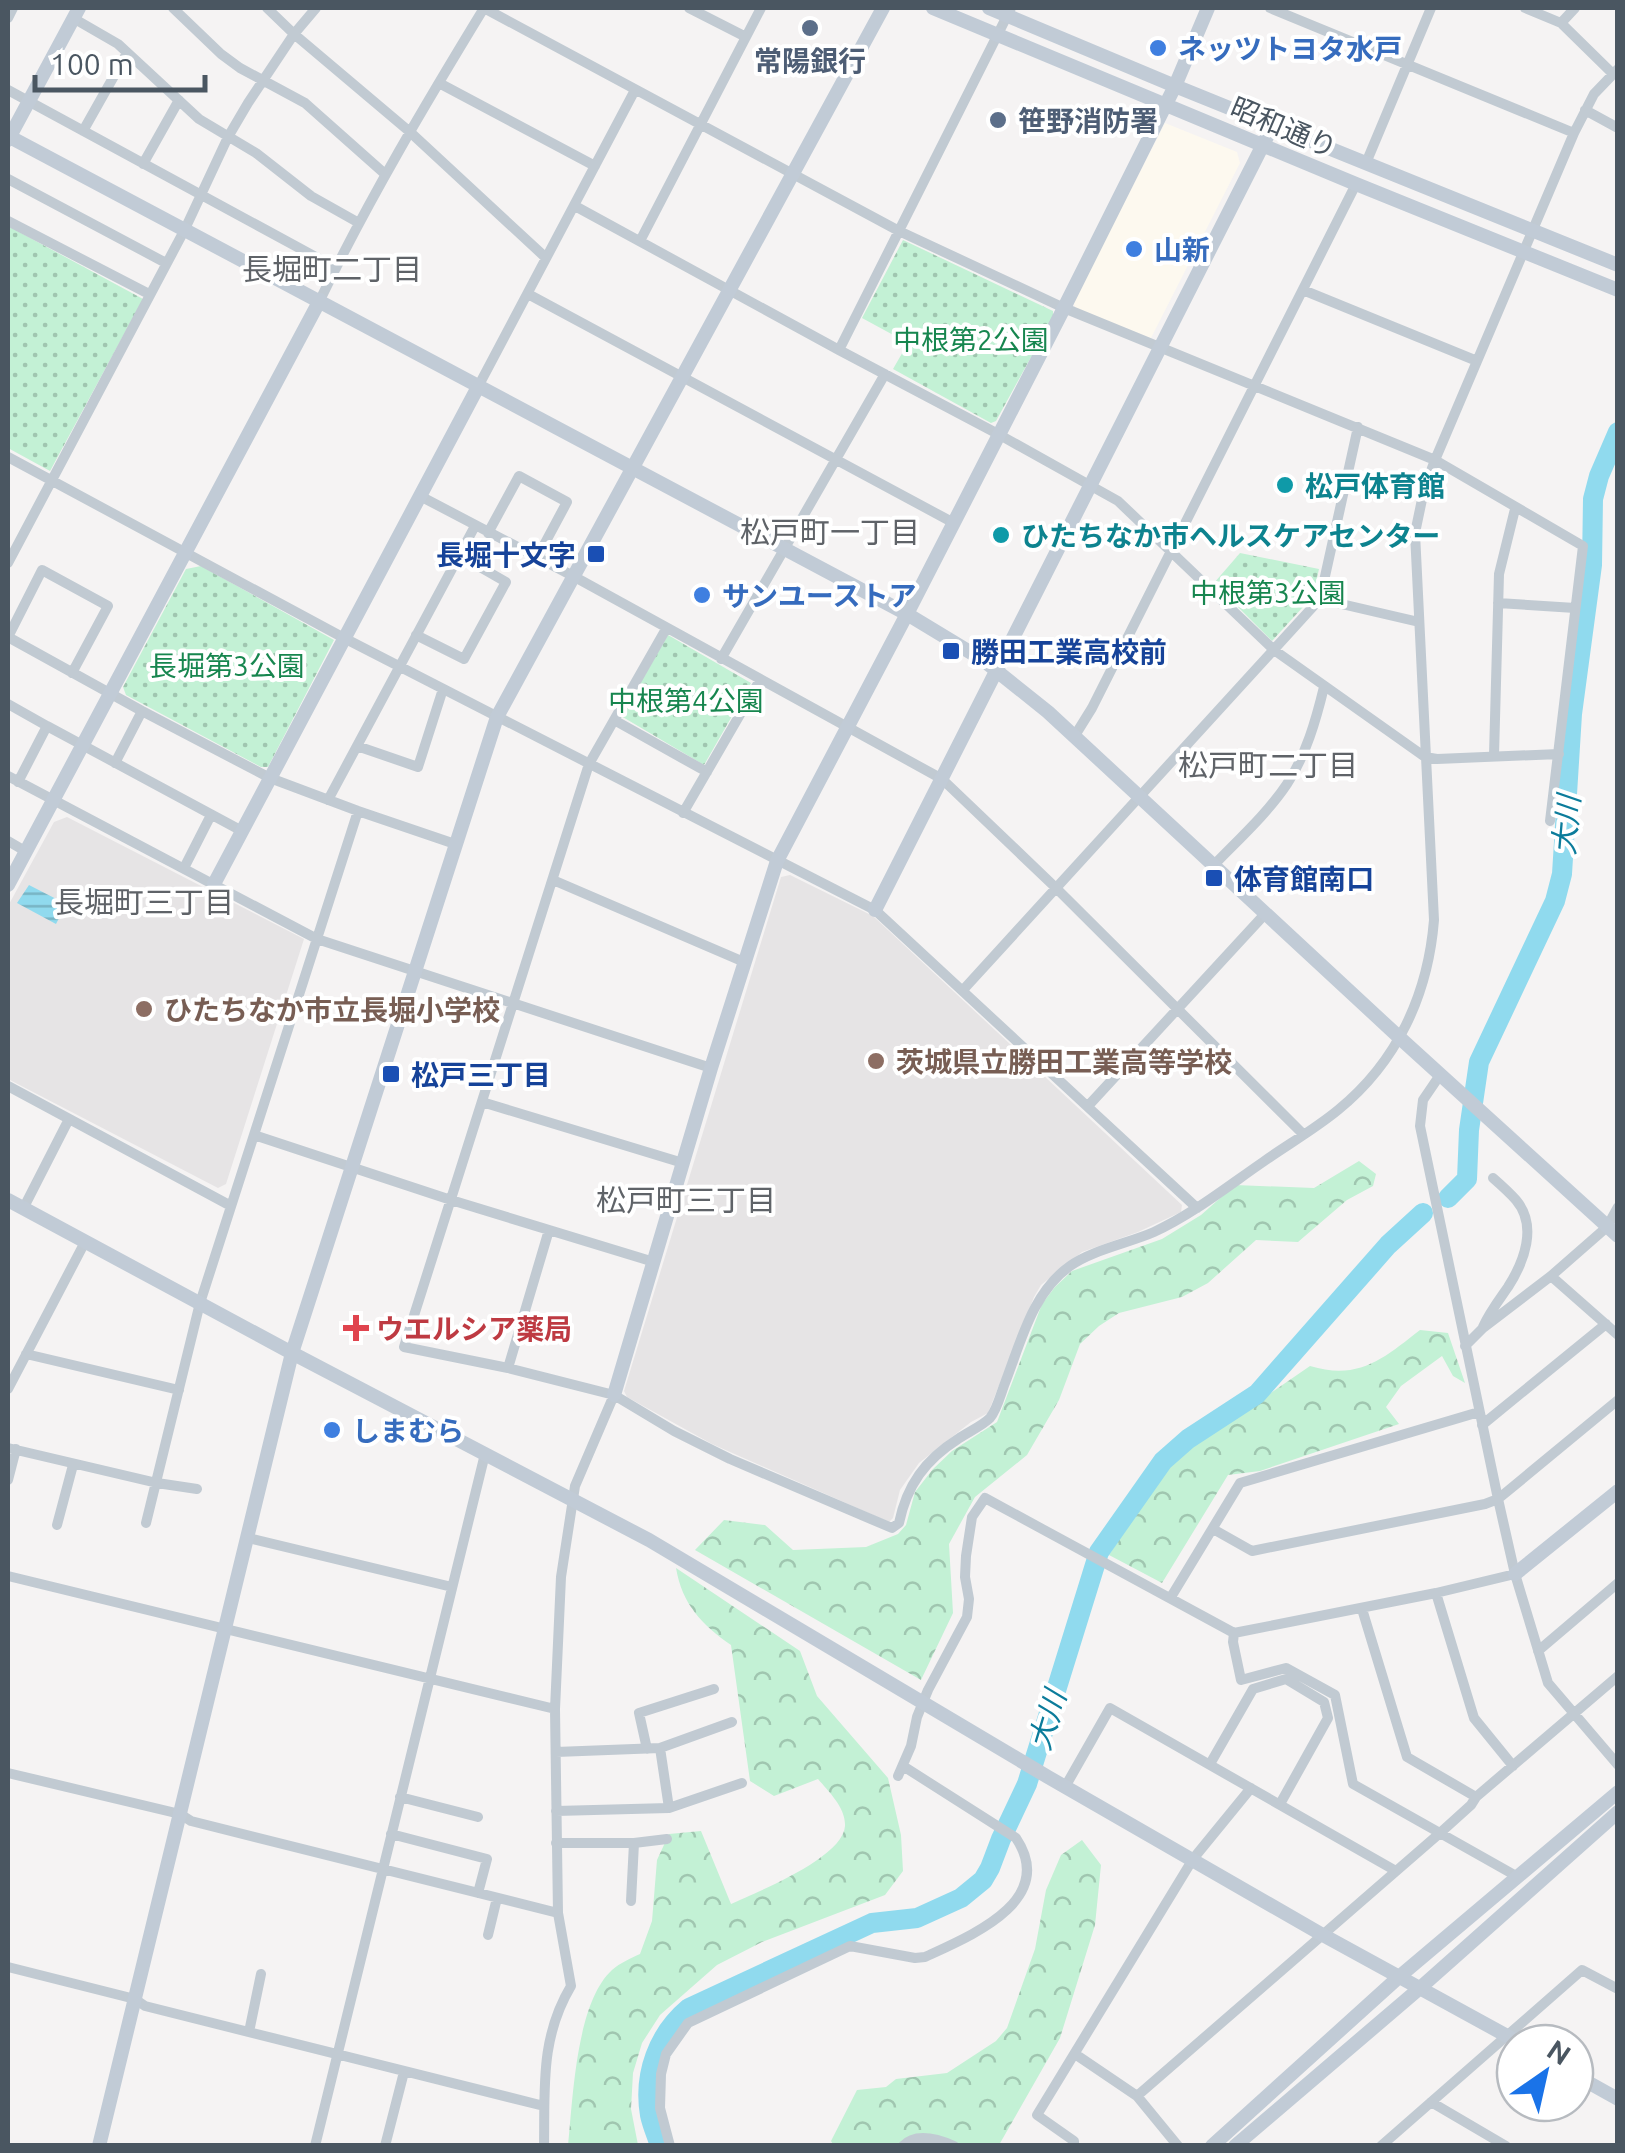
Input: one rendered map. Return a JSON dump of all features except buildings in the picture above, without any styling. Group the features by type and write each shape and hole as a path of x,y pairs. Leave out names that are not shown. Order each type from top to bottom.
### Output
{"street":[{"path":"8,18 13,8"},
{"path":"173,8 221,54 305,103 386,174"},
{"path":"266,8 410,132 545,258"},
{"path":"8,563 184,230 228,137 294,34 316,8"},
{"path":"8,885 386,174 484,8 899,231 1064,308 1435,460 1584,546 1550,821"},
{"path":"690,8 746,37"},
{"path":"640,241 762,8"},
{"path":"99,2146 292,1353 497,718 884,8"},
{"name":"昭和通り","path":"933,8 1618,290"},
{"name":"昭和通り","path":"989,8 1009,11 1175,86 1618,266"},
{"path":"544,2146 544,2065 557,2009 570,1986 558,1912 555,1709 561,1576 576,1486 614,1395 777,862 1064,308 1166,105 1208,8"},
{"path":"1270,8 1574,133"},
{"path":"1366,163 1431,8"},
{"path":"666,628 588,764 404,1347 614,1395 730,1459 896,1527 904,1498 926,1466 947,1446 992,1417 1036,1302 1048,1285 1071,1264 1156,1231 1197,1208 1337,1111 1387,1059 1418,1001 1432,949 1434,920 1416,533 1424,490 1574,133 1602,83 1615,71 1561,23 1525,8"},
{"path":"1561,23 1575,8"},
{"path":"839,350 1009,11"},
{"path":"360,223 311,196 256,153 198,119 118,44 76,13 8,137 907,614 998,670 1612,1231"},
{"path":"83,132 127,53"},
{"path":"438,83 595,166"},
{"path":"8,90 336,268"},
{"path":"214,884 635,90"},
{"path":"143,164 179,100"},
{"path":"1586,110 1618,128"},
{"path":"875,910 1273,126"},
{"path":"8,179 166,263"},
{"path":"1074,737 1356,184"},
{"path":"575,206 1118,501 1274,650 1425,757 1559,754"},
{"path":"8,221 149,294"},
{"path":"1303,290 1477,362"},
{"path":"528,294 952,522"},
{"path":"721,658 885,374"},
{"path":"963,990 1320,599 1358,428"},
{"path":"8,456 344,638 875,910 1197,1208"},
{"path":"488,532 519,476 567,502 537,558"},
{"path":"420,496 942,780 1303,1134"},
{"path":"1494,755 1499,574 1515,508"},
{"path":"328,800 475,526"},
{"path":"416,635 464,659 506,582 459,555"},
{"path":"72,673 108,606 42,570 8,637 72,673 142,711 270,778 455,844"},
{"path":"1320,599 1419,622"},
{"path":"1498,603 1575,608"},
{"path":"684,813 760,680"},
{"path":"1213,866 1289,781 1316,722 1324,688"},
{"path":"356,746 418,767 444,689"},
{"path":"8,704 242,831"},
{"path":"115,763 142,711"},
{"path":"614,720 707,772"},
{"path":"48,726 13,779 317,939 711,1068"},
{"path":"146,1523 200,1304 358,811"},
{"path":"184,868 211,815"},
{"path":"8,841 26,851"},
{"path":"553,880 744,962"},
{"path":"1088,1106 1265,914"},
{"path":"1440,1075 1423,1100 1420,1126 1515,1574 1548,1683 1618,1765"},
{"path":"8,1086 231,1206"},
{"path":"482,1102 684,1163"},
{"path":"23,1208 70,1119"},
{"path":"254,1134 654,1262"},
{"path":"1483,1328 1518,1270 1527,1242 1523,1210 1493,1178"},
{"path":"8,1200 649,1540 1065,1787 1495,2029"},
{"path":"1465,1346 1483,1328 1612,1231 1618,1207"},
{"path":"508,1368 550,1230"},
{"path":"8,1389 85,1242"},
{"path":"1552,1276 1618,1334"},
{"path":"1482,1425 1606,1324"},
{"path":"26,1354 179,1390"},
{"path":"1213,1528 1252,1551 1498,1500 1618,1400"},
{"path":"1171,1597 1240,1483 1479,1412"},
{"path":"8,1480 12,1449 197,1489"},
{"path":"315,2146 484,1454"},
{"path":"57,1526 73,1464"},
{"path":"670,2146 660,2108 661,2074 666,2054 688,2023 850,1946 915,1958 925,1956 994,1923 1022,1893 1026,1854 1011,1835 901,1771 928,1690 967,1616 966,1556 972,1517 985,1498 1234,1633 1436,1594 1515,1574 1618,1490"},
{"path":"248,1538 452,1587"},
{"path":"8,1576 555,1709"},
{"path":"1538,1650 1618,1584"},
{"path":"1436,1594 1474,1718 1513,1766"},
{"path":"1362,1609 1406,1758 1476,1797"},
{"path":"1234,1633 1241,1680 1286,1668 1335,1694 1353,1784 1518,1877"},
{"path":"1136,2096 1618,1676"},
{"path":"1210,1764 1253,1689 1286,1680 1324,1702 1328,1718 1280,1804"},
{"path":"648,1749 639,1713 714,1690"},
{"path":"1065,1787 1110,1708 1396,1871"},
{"path":"556,1752 660,1748 732,1722"},
{"path":"660,1748 669,1808"},
{"path":"8,1773 558,1912"},
{"path":"556,1811 669,1808 742,1783"},
{"path":"1074,2146 1074,2141 1037,2115 1193,1859 1252,1788"},
{"path":"1212,2146 1400,1976 1618,1792"},
{"path":"400,1797 478,1817"},
{"path":"1235,2146 1618,1812"},
{"path":"391,1834 487,1859 478,1893"},
{"path":"556,1843 667,1840"},
{"path":"631,1901 634,1843"},
{"path":"488,1935 496,1898"},
{"path":"8,1968 544,2106"},
{"path":"1531,2023 1582,1970 1618,1990"},
{"path":"249,2032 261,1974"},
{"path":"1074,2054 1136,2096 1178,2146"},
{"path":"1381,2146 1495,2054"},
{"path":"385,2146 404,2072"},
{"path":"1595,2086 1618,2099"},
{"path":"1431,2102 1506,2146"},
{"path":"903,2146 907,2140 920,2138 954,2146"}],"shaded area":[{"path":"1165,123 1237,152 1240,163 1151,338 1076,309 1073,302"},
{"name":"ひたちなか市立長堀小学校","path":"67,817 304,939 226,1184 218,1188 8,1079 8,906 54,822"},
{"name":"茨城県立勝田工業高等学校","path":"790,875 873,916 1182,1205 1181,1212 1082,1252 1041,1285 988,1413 919,1463 900,1490 889,1522 712,1444 627,1397 624,1391 781,877"}],"green space":[{"path":"8,226 143,299 50,471 8,448"},
{"name":"中根第2公園","path":"903,240 1053,311 996,421 991,423 893,369 908,343 862,318"},
{"name":"中根第3公園","path":"1240,553 1319,569 1313,596 1272,641 1214,583"},
{"name":"長堀第3公園","path":"201,566 334,640 268,767 261,767 126,695 123,687 186,569"},
{"name":"中根第4公園","path":"668,635 751,683 704,765 621,716"},
{"path":"1359,1161 1376,1174 1373,1186 1347,1200 1298,1242 1256,1240 1208,1283 1182,1297 1119,1313 1080,1344 1059,1400 1027,1455 975,1497 949,1544 953,1613 921,1680 695,1550 724,1520 765,1525 793,1550 866,1547 898,1534 906,1525 915,1492 933,1469 952,1451 997,1422 1042,1304 1072,1271 1162,1239 1201,1215 1235,1185 1314,1188"},
{"path":"1420,1330 1448,1333 1465,1383 1453,1376 1442,1356 1401,1386 1386,1407 1399,1424 1260,1471 1228,1475 1162,1583 1109,1555 1167,1466 1192,1447 1310,1366 1357,1369 1382,1358"},
{"path":"676,1568 800,1651 817,1696 888,1778 901,1835 903,1871 885,1895 762,1942 717,1965 660,2015 642,2043 633,2073 631,2109 638,2145 568,2146 578,2052 591,2005 612,1970 640,1954 652,1921 657,1860 669,1834 701,1831 731,1904 815,1862 841,1838 845,1826 840,1807 818,1779 774,1796 750,1781 731,1645 695,1612 683,1592"},
{"path":"1082,1840 1101,1865 1095,1925 1060,2038 999,2145 834,2146 831,2141 857,2090 886,2087 896,2079 947,2073 996,2041 1007,2028 1035,1949 1046,1890 1061,1855"}],"water":[{"path":"29,885 66,904 56,924 17,903"}],"waterway":[{"name":"大川","path":"1448,1198 1467,1179 1469,1130 1479,1062 1555,901 1562,874 1572,714 1592,565 1593,499 1618,432"},
{"name":"大川","path":"660,2146 648,2100 651,2070 661,2042 689,2008 872,1923 917,1918 961,1898 983,1880 1027,1784 1099,1552 1163,1461 1188,1439 1257,1394 1388,1245 1423,1213"}],"place":[{"name":"常陽銀行","path":"810,28"},
{"name":"ネッツトヨタ水戸","path":"1158,48"},
{"name":"笹野消防署","path":"998,120"},
{"name":"山新","path":"1134,249"},
{"name":"松戸体育館","path":"1285,485"},
{"name":"ひたちなか市ヘルスケアセンター","path":"1001,535"},
{"name":"長堀十文字","path":"596,554"},
{"name":"サンユーストア","path":"702,595"},
{"name":"勝田工業高校前","path":"951,651"},
{"name":"体育館南口","path":"1214,878"},
{"name":"ひたちなか市立長堀小学校","path":"144,1009"},
{"name":"茨城県立勝田工業高等学校","path":"876,1061"},
{"name":"松戸三丁目","path":"391,1074"},
{"name":"ウエルシア薬局","path":"356,1328"},
{"name":"しまむら","path":"332,1430"}],"district":[{"name":"長堀町二丁目","path":"332,269"},
{"name":"松戸町一丁目","path":"830,532"},
{"name":"松戸町二丁目","path":"1268,765"},
{"name":"長堀町三丁目","path":"144,902"},
{"name":"松戸町三丁目","path":"686,1200"}]}
